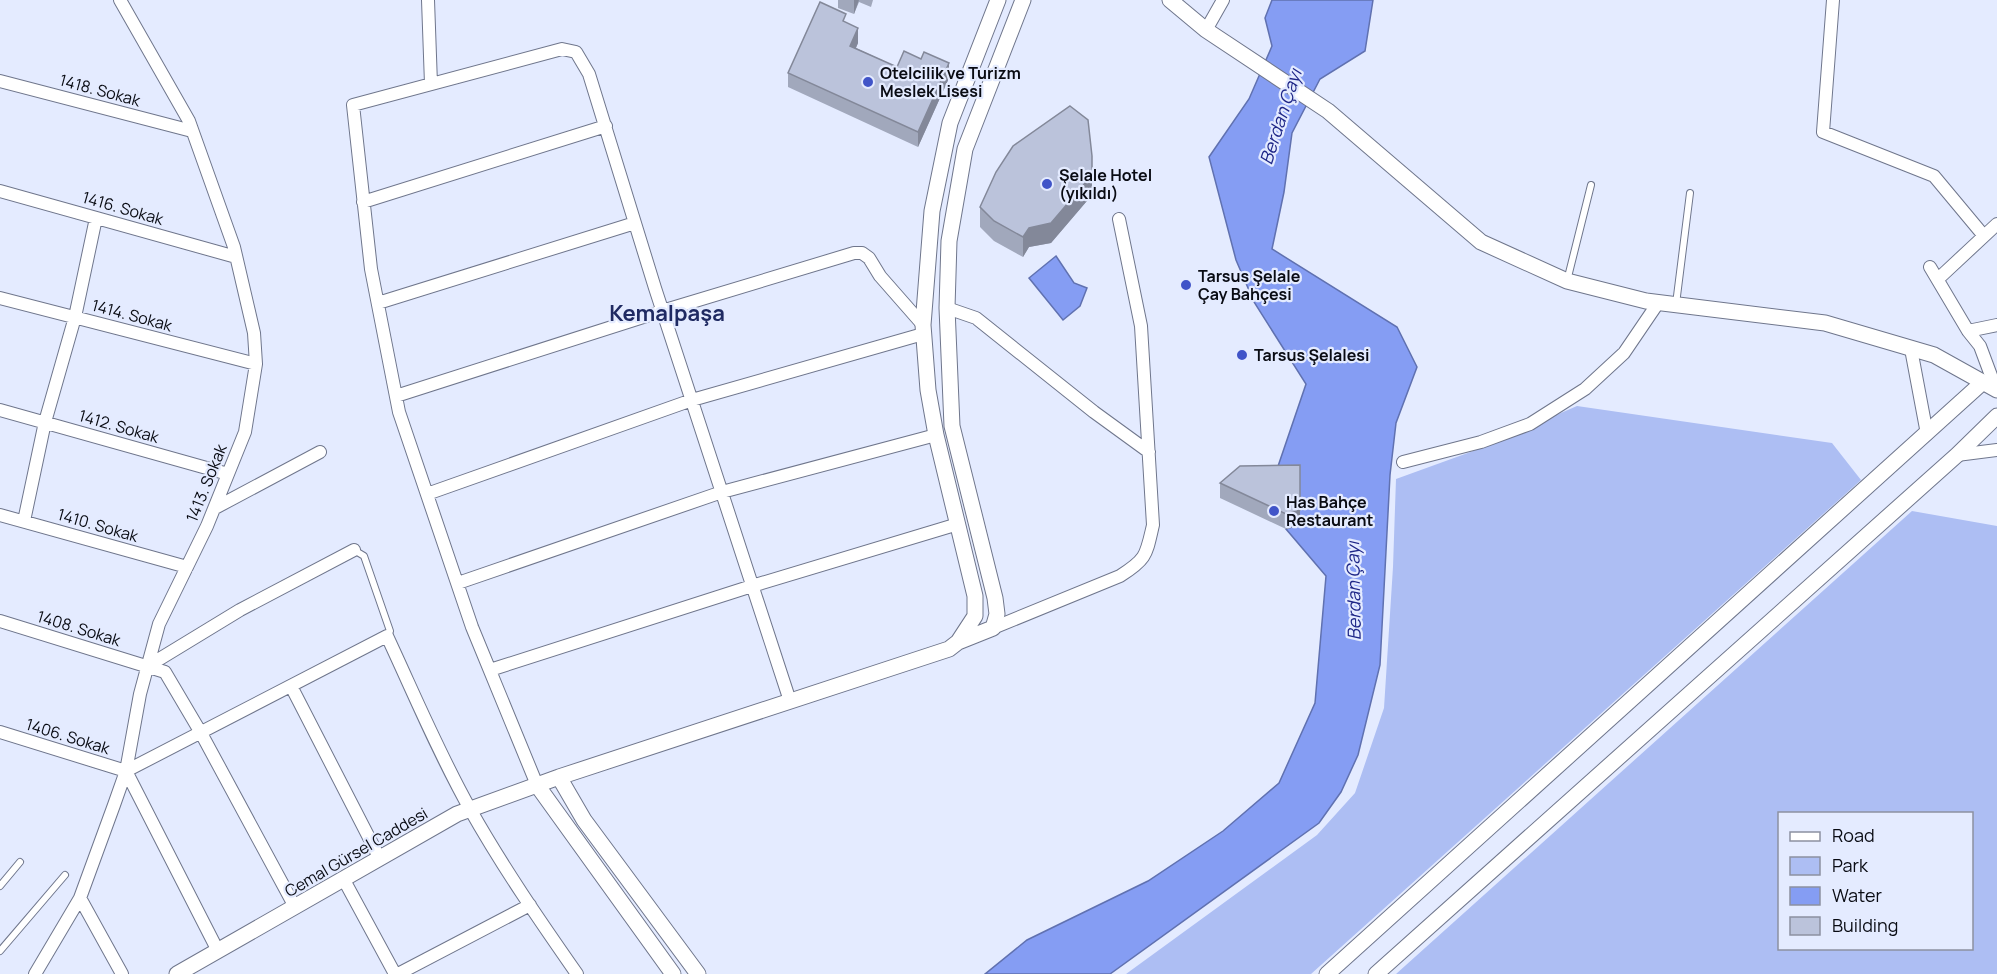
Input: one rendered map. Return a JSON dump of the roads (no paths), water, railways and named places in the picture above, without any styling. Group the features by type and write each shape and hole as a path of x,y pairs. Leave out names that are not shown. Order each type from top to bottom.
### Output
{"street":[{"name":"1413. Sokak","path":"36,974 80,898 126,771 140,694 159,624 215,507 245,432 256,364 254,333 236,256 189,121 120,0"},
{"path":"428,0 431,84"},
{"path":"958,642 975,615 975,596 936,435 928,390 923,329 932,211 950,123 998,0"},
{"path":"993,628 997,614 995,598 952,426 947,308 949,241 965,149 1023,0"},
{"path":"1170,0 1206,30 1328,111 1481,242 1567,282 1658,303 1825,323 1934,355 1992,387"},
{"path":"1206,30 1223,0"},
{"path":"1833,0 1823,132 1934,176 1984,237"},
{"path":"673,974 537,785 472,627 399,412 370,268 353,105 562,49 576,52 590,74 663,311 790,701"},
{"name":"1418. Sokak","path":"0,81 192,131"},
{"path":"363,202 606,126"},
{"name":"1416. Sokak","path":"0,191 236,256"},
{"path":"24,521 45,422 75,317 96,218"},
{"path":"993,628 1120,576 1134,567 1146,554 1153,525 1141,326 1119,219"},
{"path":"378,303 635,223"},
{"path":"1938,279 1997,224"},
{"path":"396,396 854,253 862,253 869,258 880,276 923,329"},
{"path":"1930,267 1968,331 1980,346 1992,387"},
{"name":"1414. Sokak","path":"0,298 256,364"},
{"path":"1403,462 1481,442 1530,424 1585,389 1624,353 1658,303"},
{"path":"947,308 976,318 1149,452"},
{"path":"1968,331 1997,325"},
{"path":"427,494 692,400 923,329"},
{"path":"1911,349 1927,434"},
{"path":"1327,974 1927,434 1992,387"},
{"name":"1412. Sokak","path":"0,410 228,474"},
{"path":"1376,974 1957,455 1997,416"},
{"path":"458,583 722,492 936,435"},
{"path":"1957,455 1997,450"},
{"path":"215,507 320,452"},
{"name":"1410. Sokak","path":"0,515 187,567"},
{"path":"490,670 752,586 958,524"},
{"path":"148,666 240,610 354,550"},
{"name":"1408. Sokak","path":"0,621 165,672 201,733 295,907"},
{"name":"Cemal Gürsel Caddesi","path":"177,974 457,814 560,777 949,649 958,642 993,628"},
{"path":"218,951 126,771 387,636 470,810 577,974"},
{"path":"291,686 380,859"},
{"name":"1406. Sokak","path":"0,732 126,771"},
{"path":"560,777 584,820 698,974"},
{"path":"344,880 397,974 530,904"},
{"path":"80,898 122,974"}],"lane":[{"path":"1567,282 1591,185"},
{"path":"1676,305 1690,193"},
{"path":"354,550 364,556 390,632 387,636"},
{"path":"0,886 20,862"},
{"path":"0,951 65,875"}],"water":[{"name":"Berdan Çayı","path":"1272,0 1373,0 1365,51 1320,79 1292,133 1284,192 1272,249 1397,327 1417,367 1396,423 1390,475 1380,665 1358,755 1341,792 1319,823 1110,974 985,974 1027,940 1148,881 1223,831 1279,783 1315,703 1326,576 1286,529 1300,524 1273,481 1306,384 1254,302 1236,260 1209,157 1249,99 1272,46 1265,18"},
{"path":"1056,256 1074,283 1087,288 1080,306 1063,320 1029,278"}],"place":[{"name":"Otelcilik ve Turizm Meslek Lisesi","path":"868,82"},
{"name":"Şelale Hotel (yıkıldı)","path":"1047,184"},
{"name":"Tarsus Şelale Çay Bahçesi","path":"1186,285"},
{"name":"Tarsus Şelalesi","path":"1242,355"},
{"name":"Has Bahçe Restaurant","path":"1274,511"}],"district":[{"name":"Kemalpaşa","path":"667,313"}]}
